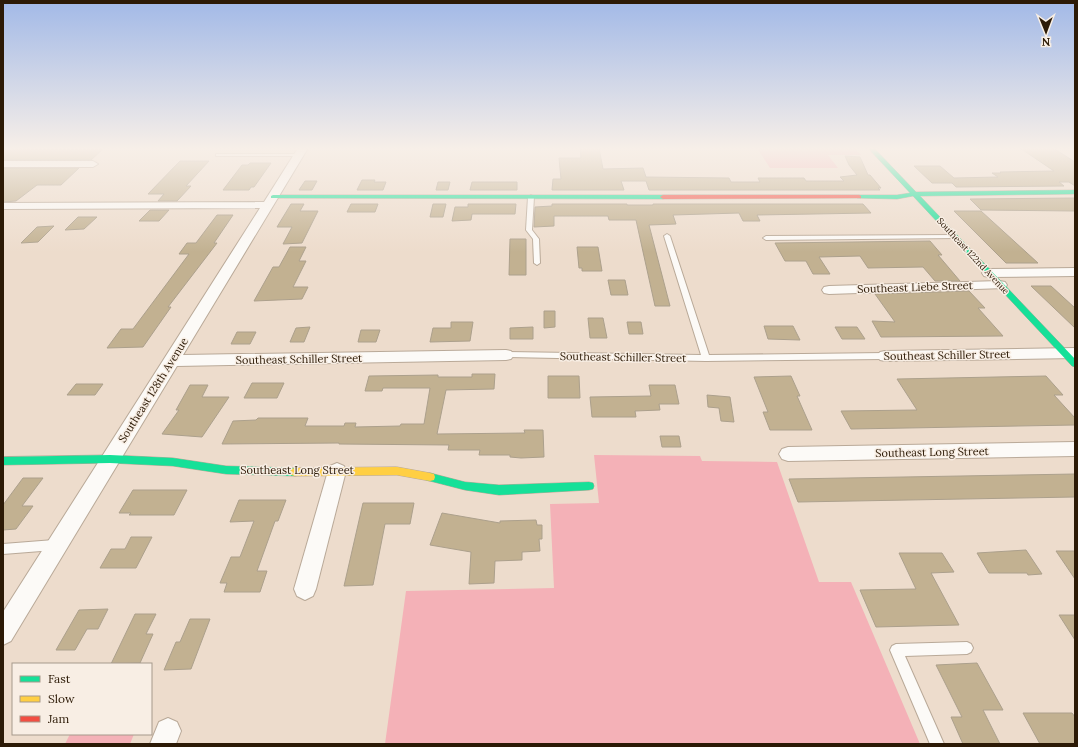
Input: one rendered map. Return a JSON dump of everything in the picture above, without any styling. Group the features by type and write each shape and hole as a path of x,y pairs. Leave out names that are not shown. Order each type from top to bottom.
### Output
{"street":[{"name":"Southeast 128th Avenue","path":"3,633 281,183"},
{"name":"Southeast 122nd Avenue","path":"904,183 1000,285 1072,357"},
{"path":"3,206 531,196 897,197 914,194 1075,192"},
{"path":"989,273 1075,272"},
{"name":"Southeast Liebe Street","path":"829,290 1000,285"},
{"name":"Southeast Schiller Street","path":"172,361 506,354"},
{"name":"Southeast Schiller Street","path":"885,356 1072,357"},
{"name":"Southeast Long Street","path":"788,454 1075,449"},
{"name":"Southeast Long Street","path":"3,461 110,459 173,462 226,470 270,472 397,471 431,477 465,486 499,490 589,486"},
{"path":"305,589 337,471"}],"lane":[{"path":"531,196 529,230 536,239 537,263"},
{"path":"667,236 706,358"},
{"path":"766,238 955,237"},
{"name":"Southeast Schiller Street","path":"506,354 706,358 885,356"},
{"path":"3,549 57,545"},
{"path":"937,744 896,650 967,648"}],"shaded area":[{"path":"594,455 700,456 702,461 777,462 819,582 851,582 920,744 385,744 406,591 554,588 550,504 599,503"},
{"path":"70,735 134,735 130,744 65,744"}],"building":[{"path":"3,183 63,183 61,185 37,185 16,201 3,202"},
{"path":"159,183 189,183 186,186 191,186 177,201 158,201 164,194 148,194"},
{"path":"228,183 257,183 249,190 223,190"},
{"path":"304,183 316,183 312,190 299,190"},
{"path":"361,183 386,183 383,190 357,190"},
{"path":"438,183 450,183 448,190 436,190"},
{"path":"472,183 517,183 517,190 470,190"},
{"path":"553,183 622,183 624,190 552,190"},
{"path":"647,183 877,183 881,188 878,188 880,190 649,190"},
{"path":"932,183 1060,183 1064,186 956,187 952,183"},
{"path":"1075,198 1075,211 981,210 970,199"},
{"path":"291,204 304,204 300,211 318,211 302,243 283,244 292,227 277,227"},
{"path":"351,204 378,204 375,212 347,212"},
{"path":"433,204 446,204 443,217 430,217"},
{"path":"468,204 516,204 515,214 472,214 471,220 452,221 455,207 468,207"},
{"path":"552,204 863,204 871,213 757,215 760,221 743,221 739,213 673,215 676,224 649,225 670,306 655,306 636,220 609,220 608,216 554,216 554,226 534,227 535,207 552,206"},
{"path":"150,210 169,210 159,221 139,221"},
{"path":"954,211 981,211 1038,263 1006,263"},
{"path":"217,215 233,215 214,243 217,243 168,307 171,307 143,347 107,348 121,329 133,329 189,254 179,254 187,243 196,243"},
{"path":"78,217 97,217 84,229 65,230"},
{"path":"54,226 38,242 21,243 37,227"},
{"path":"510,239 526,239 526,275 509,275"},
{"path":"930,241 942,255 938,255 960,281 935,281 923,267 868,268 860,256 819,257 830,274 813,274 806,261 785,261 775,243"},
{"path":"290,247 306,247 299,261 306,261 293,287 308,287 302,299 254,301 273,267 279,267"},
{"path":"577,247 598,247 602,271 582,271 582,268 579,268"},
{"path":"608,280 625,280 628,295 611,295"},
{"path":"1031,286 1051,286 1075,308 1075,328"},
{"path":"969,291 985,308 978,308 1003,336 881,337 872,321 895,322 875,294"},
{"path":"544,311 555,311 555,327 544,328"},
{"path":"588,318 603,318 607,338 590,338"},
{"path":"451,322 473,322 470,341 430,342 433,328 451,328"},
{"path":"627,322 641,322 643,334 629,334"},
{"path":"764,326 793,326 800,340 768,339"},
{"path":"310,327 304,342 290,342 296,328"},
{"path":"533,327 533,339 510,339 510,328"},
{"path":"835,327 857,327 865,339 842,339"},
{"path":"361,330 380,330 376,342 358,342"},
{"path":"237,332 256,332 250,344 231,344"},
{"path":"472,374 495,374 494,389 446,390 437,434 525,433 524,430 543,430 544,457 521,458 510,457 510,455 479,455 480,450 448,450 449,445 339,443 222,444 233,421 256,420 258,418 308,418 305,426 344,426 345,423 356,423 355,427 424,424 430,388 383,388 382,391 365,391 369,376 438,375 438,377 472,377"},
{"path":"548,376 579,376 580,398 548,398"},
{"path":"791,376 800,396 797,396 812,430 770,430 763,412 768,412 754,377"},
{"path":"1046,376 1063,395 1054,395 1075,418 1075,425 851,429 841,411 917,410 897,379"},
{"path":"252,383 284,383 277,398 244,398"},
{"path":"76,384 103,384 95,395 67,395"},
{"path":"190,385 208,385 202,397 229,397 202,437 162,434 179,410 176,410"},
{"path":"649,385 675,385 679,404 659,404 660,410 635,411 636,417 592,417 590,397 651,396"},
{"path":"707,395 730,397 734,422 721,421 719,408 708,407"},
{"path":"660,436 679,436 681,447 662,447"},
{"path":"1075,474 1075,497 798,502 789,479"},
{"path":"23,478 43,478 22,506 33,506 16,529 3,530 3,505"},
{"path":"133,490 187,490 174,515 129,515 131,513 119,513"},
{"path":"239,500 286,500 278,521 275,521 257,571 267,571 260,592 224,592 227,583 220,583 231,557 240,557 254,521 230,522"},
{"path":"363,503 414,503 410,524 385,524 373,585 344,586"},
{"path":"442,513 500,523 500,521 536,520 537,525 542,525 542,539 539,539 540,551 522,552 522,560 495,561 494,583 469,584 471,552 430,545"},
{"path":"131,537 152,537 136,568 100,568 111,549 125,549"},
{"path":"1026,550 1042,574 1028,575 1027,573 989,573 977,553"},
{"path":"1056,551 1075,551 1075,579"},
{"path":"899,553 942,553 954,572 931,573 959,625 876,627 860,590 916,589"},
{"path":"108,609 98,629 87,629 75,650 56,650 79,610"},
{"path":"135,614 156,614 146,634 153,634 140,663 111,663"},
{"path":"1059,615 1075,615 1075,640"},
{"path":"190,619 210,619 191,669 164,670 176,642 180,642"},
{"path":"977,663 1003,710 983,710 1000,744 963,744 951,717 962,717 936,665"},
{"path":"1023,713 1072,713 1075,717 1075,744 1040,744"}],"traffic: fast":[{"path":"904,183 1075,364"},
{"path":"859,197 897,197 914,194 1075,192"},
{"path":"273,197 663,197"},
{"path":"3,461 110,459 173,462 226,470 295,472"},
{"path":"430,477 465,486 499,490 589,486"}],"traffic: slow":[{"path":"295,472 397,471 430,477"}],"traffic: jam":[{"path":"663,197 859,197"}]}
